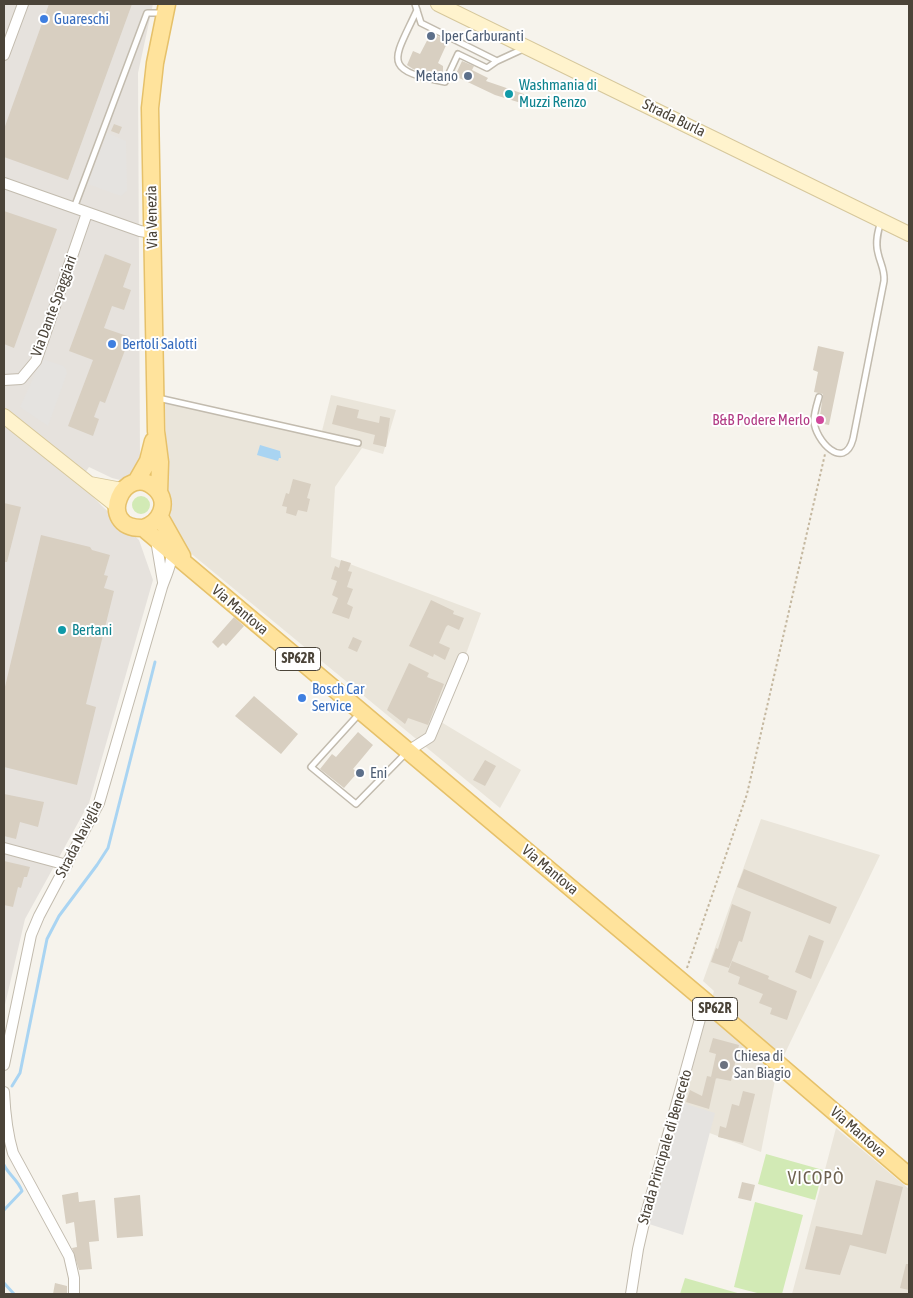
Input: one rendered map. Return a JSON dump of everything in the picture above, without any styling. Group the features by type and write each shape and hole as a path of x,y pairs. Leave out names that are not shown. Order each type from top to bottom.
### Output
{"main road":[{"name":"Strada Burla","path":"438,4 909,234"},
{"name":"Via Venezia","path":"159,493 160,462 156,431 155,397 151,98 155,62 166,8"},
{"name":"Via Mantova","path":"4,416 86,484 116,506 118,513 125,523 130,527 143,528 683,982 909,1176"},
{"name":"Via Venezia","path":"129,486 148,461 156,431"},
{"path":"86,484 129,486 149,484 159,493"},
{"path":"116,506 119,495 129,486"},
{"name":"Via Mantova","path":"159,493 163,504 161,518 188,567"},
{"path":"143,528 161,518"}],"street":[{"path":"4,55 22,4"},
{"path":"4,183 140,231 152,233"},
{"name":"Via Dante Spaggiari","path":"4,380 21,379 36,361 88,213"},
{"name":"Strada Naviglia","path":"4,1065 31,935 99,803 168,571 171,553 161,518"},
{"name":"Strada Naviglia","path":"156,540 163,583"},
{"path":"408,751 430,737 463,658"},
{"path":"4,848 67,865"},
{"name":"Strada Principale di Beneceto","path":"631,1294 646,1214 705,1001"},
{"path":"4,1092 9,1141 13,1154 69,1256 74,1278 74,1294"}],"lane":[{"path":"415,4 421,23 497,61"},
{"path":"73,208 147,13 166,8"},
{"path":"417,10 397,54 398,64 405,71 422,78 445,82 458,54 487,68 497,61 527,47"},
{"path":"819,396 814,417 822,441 832,451 843,452 848,449 853,439 885,278 877,244 881,220"},
{"path":"155,397 358,443"},
{"path":"361,712 311,767 356,804 408,751"}],"path":[{"path":"683,982 747,794 827,448"}],"shaded area":[{"path":"4,4 153,4 138,73 140,460 132,483 112,478 89,467 79,482 139,540 153,580 89,803 25,919 4,1009"},
{"path":"107,133 126,141 127,191 121,196 88,184"},
{"path":"42,359 63,366 67,373 48,426 20,407"},
{"path":"331,395 396,410 383,454 362,448 335,487 331,557 481,613 441,722 521,770 500,808 188,551 168,516 165,401 321,435"},
{"path":"761,819 880,855 777,1070 761,1152 677,1121 714,991 703,981"},
{"path":"683,1103 715,1113 683,1235 649,1224"},
{"path":"836,1128 909,1189 909,1294 792,1294"}],"green space":[{"path":"141,496 147,499 150,505 147,511 141,514 135,511 132,505 135,499"},
{"path":"766,1154 823,1170 815,1200 758,1184"},
{"path":"755,1202 803,1215 782,1294 761,1294 734,1287"},
{"path":"685,1278 741,1294 680,1294"}],"water":[{"path":"260,445 280,451 281,458 278,461 257,455"}],"building":[{"path":"49,4 132,4 68,180 4,157 4,129"},
{"path":"431,33 448,41 438,63 443,66 443,74 439,76 413,69 407,65 413,51 420,54"},
{"path":"462,61 474,66 472,70 488,78 486,81 524,94 521,103 495,95 455,76"},
{"path":"114,124 122,127 119,134 111,131"},
{"path":"4,211 57,229 14,348 4,344"},
{"path":"105,254 131,264 123,287 131,290 124,310 112,306 104,328 130,337 105,403 100,401 94,417 99,419 93,436 68,426 93,360 69,351"},
{"path":"818,346 844,352 829,425 819,423 823,394 814,392 818,372 813,370"},
{"path":"337,405 359,410 357,418 379,423 380,416 390,418 386,447 373,444 375,435 332,424"},
{"path":"293,479 311,484 307,498 310,499 307,512 298,510 296,516 286,513 287,507 282,506 286,493 289,494"},
{"path":"4,503 21,507 7,562 4,562"},
{"path":"41,535 90,547 92,550 110,555 104,575 108,576 104,588 114,591 86,704 96,707 77,785 4,767 4,691"},
{"path":"341,560 351,563 348,571 352,572 347,587 353,589 347,604 353,607 349,619 332,613 338,598 332,595 337,581 331,579 335,566 339,568"},
{"path":"431,600 454,611 453,614 464,618 459,630 448,625 446,627 439,643 450,648 445,660 434,654 433,657 409,646"},
{"path":"234,617 244,626 226,646 223,643 218,648 212,642"},
{"path":"353,637 362,641 357,652 348,648"},
{"path":"409,663 429,673 427,677 444,684 428,725 408,718 405,724 387,710"},
{"path":"254,696 298,734 281,754 235,716"},
{"path":"358,732 373,745 353,769 358,772 344,788 320,769 332,754 336,757"},
{"path":"485,760 496,766 485,786 473,780"},
{"path":"4,794 44,802 38,827 20,822 16,839 4,836"},
{"path":"4,861 30,867 27,877 24,877 21,888 18,887 13,907 4,905"},
{"path":"744,869 837,907 830,924 737,887"},
{"path":"732,904 751,912 742,942 739,941 729,968 711,962 716,948 718,949"},
{"path":"809,935 824,941 811,979 795,972"},
{"path":"732,961 769,976 768,979 797,991 787,1020 770,1014 772,1008 759,1003 763,994 738,984 740,977 728,972"},
{"name":"Chiesa di San Biagio","path":"713,1038 739,1045 731,1081 711,1077 716,1054 709,1052"},
{"path":"707,1076 716,1078 709,1109 686,1102 690,1090 702,1096"},
{"path":"743,1091 755,1094 743,1143 718,1137 720,1126 726,1128 732,1104 739,1106"},
{"path":"876,1180 903,1187 886,1254 850,1245 840,1275 805,1269 816,1226 862,1235"},
{"path":"742,1182 755,1185 751,1201 738,1198"},
{"path":"78,1192 79,1202 95,1200 99,1241 89,1242 92,1269 79,1270 72,1248 77,1247 74,1222 66,1224 62,1195"},
{"path":"140,1195 143,1236 117,1238 114,1198"},
{"path":"906,1264 909,1264 909,1290 900,1288"},
{"path":"55,1283 67,1286 67,1294 53,1294"}],"waterway":[{"path":"12,1086 20,1073 47,939 59,916 108,848 155,662"},
{"path":"4,1165 22,1191 4,1210"},
{"path":"4,1283 14,1294"}],"place":[{"name":"Guareschi","path":"44,19"},
{"name":"Iper Carburanti","path":"431,36"},
{"name":"Metano","path":"468,76"},
{"name":"Washmania di Muzzi Renzo","path":"509,94"},
{"name":"Bertoli Salotti","path":"112,344"},
{"name":"B&B Podere Merlo","path":"820,420"},
{"name":"Bertani","path":"62,630"},
{"name":"Bosch Car Service","path":"302,698"},
{"name":"Eni","path":"360,773"},
{"name":"Chiesa di San Biagio","path":"724,1065"}],"district":[{"name":"VICOPÒ","path":"816,1178"}]}
